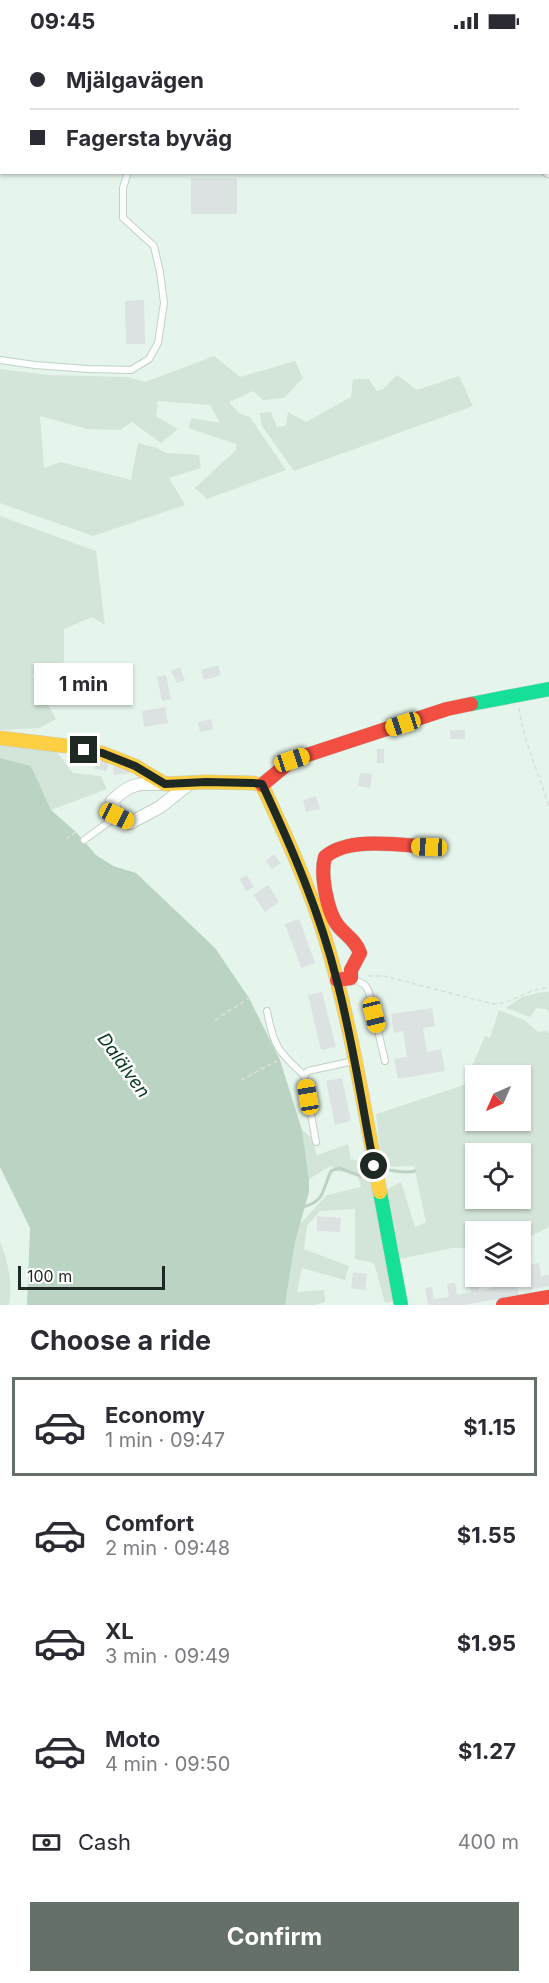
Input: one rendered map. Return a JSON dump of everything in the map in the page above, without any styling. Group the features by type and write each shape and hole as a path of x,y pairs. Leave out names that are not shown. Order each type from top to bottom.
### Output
{"street":[{"path":"189,784 160,807 130,823 117,816 112,801 123,790 138,783 262,784 292,760 447,709 549,689"},
{"path":"0,738 68,746 102,753 135,766 165,784"},
{"path":"262,784 288,840 344,979 354,1061 401,1305"},
{"path":"344,979 360,953 358,945 335,922 328,903 323,874 325,858 334,849 351,844 429,847"},
{"path":"503,1305 527,1303 549,1297"}],"lane":[{"path":"0,360 35,365 131,370 149,359 159,343 164,303 154,246 123,218 123,188 127,174"},
{"path":"84,840 117,816"},
{"path":"344,979 365,985 369,992 385,1061"},
{"path":"267,1011 271,1034 280,1053 304,1075 316,1142"},
{"path":"304,1075 308,1071 354,1061"}],"path":[{"path":"517,695 523,732 549,807"},
{"path":"66,839 76,832"},
{"path":"344,979 384,976 493,1004 504,1004 523,994 549,988"},
{"path":"215,1020 249,998"},
{"path":"241,1080 280,1060"}],"shaded area":[{"path":"214,356 240,377 295,361 303,378 284,398 263,400 253,391 229,402 240,414 250,417 286,470 207,499 195,488 236,450 236,444 188,428 192,418 220,423 210,405 158,401 156,416 178,429 161,443 132,422 120,430 87,429 40,416 44,468 61,462 131,480 138,443 166,453 199,455 201,468 169,478 185,505 93,536 0,503 0,369 49,375 127,377 145,382"},
{"path":"397,375 417,390 459,376 473,406 294,471 262,426 260,413 271,412 277,427 286,426 288,412 306,422 351,397 353,379 369,379 377,391 383,389"},
{"path":"0,516 96,551 105,625 92,617 64,629 64,662 32,675 56,719 39,728 0,730"},
{"path":"0,745 54,748 73,773 101,776 107,789 51,810 31,766 0,758"},
{"path":"549,992 549,1012 546,1009 536,1008 530,1017 506,1008 522,997"},
{"path":"499,1010 524,1020 538,1032 549,1033 549,1227 531,1236 531,1221 465,1221 465,1248 452,1248 400,1259 387,1189 401,1182 415,1227 426,1222 414,1166 382,1167 376,1114 464,1085 465,1083 465,1131 531,1131 531,1065 473,1065 485,1036 490,1038"},
{"path":"302,1130 311,1137 317,1155 348,1144 351,1159 369,1163 396,1301 385,1303 374,1263 355,1259 355,1209 320,1211 307,1226 304,1249 349,1266 345,1280 302,1268 297,1292 324,1290 325,1302 315,1305 285,1305 300,1224 327,1195 361,1187 357,1174 337,1171 331,1166 309,1179"},
{"path":"0,1242 9,1273 9,1305 0,1305"}],"water":[{"name":"Dalälven","path":"0,758 31,766 51,810 76,832 96,855 113,866 136,873 215,948 249,998 280,1060 302,1130 309,1179 309,1192 295,1242 285,1305 27,1305 30,1228 0,1167"}],"building":[{"path":"191,178 237,178 237,214 191,214"},
{"path":"144,300 145,344 126,344 125,301"},
{"path":"218,665 221,675 204,680 201,670"},
{"path":"180,667 185,680 177,683 171,671"},
{"path":"166,675 171,699 162,701 157,677"},
{"path":"165,707 168,723 144,727 142,711"},
{"path":"212,719 213,729 200,732 198,722"},
{"path":"450,730 465,730 465,739 450,739"},
{"path":"377,749 384,749 384,763 377,763"},
{"path":"96,759 109,761 107,771 94,769"},
{"path":"129,766 130,773 114,775 113,767"},
{"path":"360,773 372,774 370,788 358,786"},
{"path":"316,796 320,809 306,812 303,800"},
{"path":"274,854 281,863 272,869 266,861"},
{"path":"247,875 254,887 246,891 240,879"},
{"path":"268,885 279,902 265,912 253,895"},
{"path":"299,919 315,963 301,968 285,924"},
{"path":"322,992 336,1047 321,1050 308,995"},
{"path":"432,1008 435,1026 423,1028 427,1052 441,1049 445,1071 398,1079 394,1059 407,1057 403,1031 394,1033 391,1014"},
{"path":"342,1078 351,1121 335,1125 326,1081"},
{"path":"317,1216 341,1218 340,1232 317,1231"},
{"path":"539,1263 541,1276 549,1275 549,1286 529,1290 531,1264"},
{"path":"353,1272 367,1274 365,1290 351,1288"},
{"path":"455,1283 457,1295 471,1292 470,1287 478,1287 479,1291 518,1287 519,1295 465,1305 428,1305 425,1288 432,1287 434,1299 449,1297 447,1284"}],"waterway":[{"path":"303,1207 320,1198 331,1171 339,1168 363,1177 371,1173"},
{"path":"382,1169 415,1171"}],"traffic: fast":[{"path":"471,704 549,689"},
{"path":"380,1192 401,1305"}],"traffic: slow":[{"path":"0,738 67,746 102,753 135,766 165,784 206,782 262,785"},
{"path":"262,785 305,882 320,921 335,972 350,1034 380,1192"}],"traffic: jam":[{"path":"262,785 292,760 447,709 471,704"},
{"path":"337,980 351,978 351,970 360,953 331,913 324,883 325,857 335,850 360,844 429,847"},
{"path":"503,1305 549,1297"}],"route":[{"path":"84,750 102,753 135,766 165,784 206,782 262,784 288,840 319,918 346,1019 374,1166"}]}
